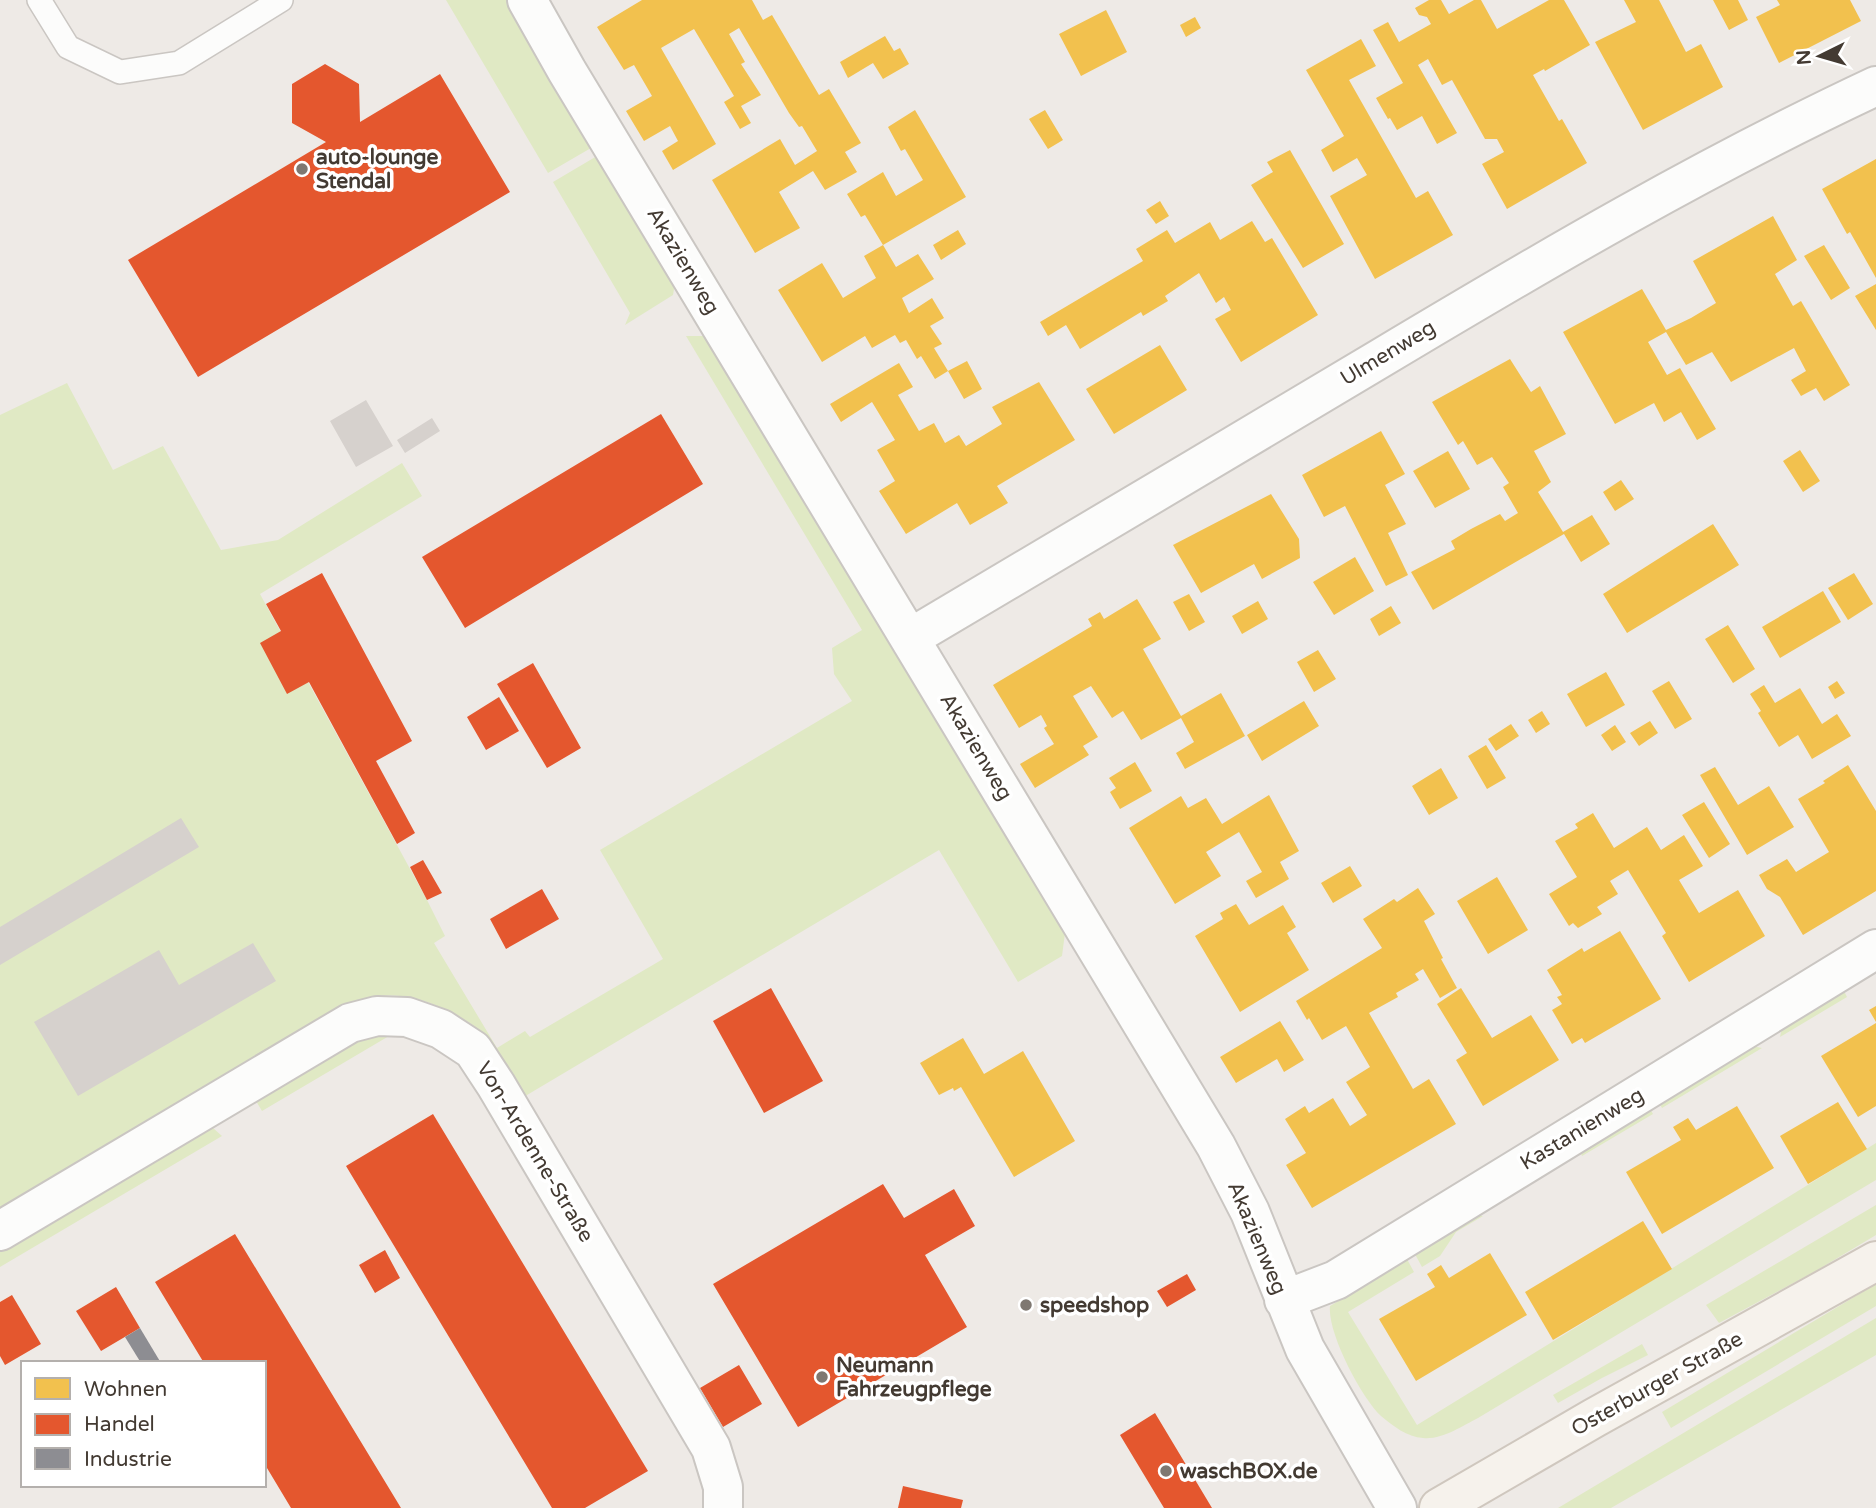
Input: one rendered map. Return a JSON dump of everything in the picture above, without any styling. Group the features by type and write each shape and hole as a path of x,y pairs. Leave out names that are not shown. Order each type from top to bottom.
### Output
{"street":[{"name":"Akazienweg","path":"527,0 567,71 1216,1146 1250,1212 1305,1349 1397,1508"},
{"name":"Ulmenweg","path":"910,638 1461,310 1671,189 1876,86"},
{"name":"Kastanienweg","path":"1284,1300 1346,1274 1876,949"},
{"name":"Von-Ardenne-Straße","path":"0,1231 350,1023 377,1016 407,1017 441,1029 473,1050 496,1084 711,1448 723,1487 723,1508"},
{"name":"Osterburger Straße","path":"1440,1508 1604,1412 1876,1261"}],"lane":[{"path":"40,0 68,47 121,72 179,63 281,0"}],"green space":[{"path":"446,0 507,0 591,148 548,173"},
{"path":"597,156 675,283 673,295 625,325 630,313 553,182"},
{"path":"686,336 707,336 1065,933 1062,956 1018,982 939,850 522,1098 488,1040 469,1022 437,1006 410,997 369,997 339,1006 0,1209 0,415 67,383 113,470 163,446 221,550 278,540 402,463 422,496 260,594 445,936 434,943 497,1048 525,1031 530,1037 663,959 600,850 852,701 834,674 832,648 862,630"},
{"path":"1844,991 1847,997 1780,1037 1782,1028"},
{"path":"373,1035 389,1036 262,1111 256,1101 340,1046"},
{"path":"1752,1046 1762,1048 1662,1108 1658,1101"},
{"path":"1649,1107 1653,1114 1582,1156 1579,1149"},
{"path":"213,1128 222,1136 0,1267 0,1252"},
{"path":"1876,1143 1876,1180 1478,1418 1445,1435 1430,1438 1411,1436 1381,1416 1355,1380 1334,1331 1330,1306 1390,1270 1402,1250 1414,1272 1348,1312 1417,1425"},
{"path":"1876,1205 1876,1235 1814,1272 1719,1323 1706,1305"},
{"path":"1471,1214 1483,1216 1456,1232 1440,1256 1422,1267 1410,1245"},
{"path":"1876,1284 1876,1306 1671,1428 1662,1412"},
{"path":"1876,1318 1876,1355 1611,1508 1558,1508"},
{"path":"1642,1344 1648,1355 1558,1403 1553,1395"}],"building: Wohnen":[{"path":"642,0 752,0 763,20 772,15 819,95 829,89 861,143 845,152 857,172 825,190 813,171 779,192 800,228 755,253 712,180 780,139 795,165 817,151 802,126 799,127 789,113 739,28 729,34 745,62 741,64 761,95 741,106 751,123 740,129 724,102 734,96 694,29 661,48 716,144 673,170 662,151 678,141 670,126 644,141 626,111 652,96 634,65 624,70 597,27"},
{"path":"1429,0 1441,0 1449,14 1474,0 1481,0 1497,29 1549,0 1564,0 1590,45 1533,75 1587,163 1507,209 1482,164 1504,152 1497,139 1485,139 1452,80 1442,85 1428,59 1418,65 1457,133 1437,144 1422,116 1397,130 1376,98 1403,83 1373,30 1388,22 1399,42 1431,24 1427,17 1419,15 1415,8"},
{"path":"1624,0 1659,0 1686,52 1701,44 1723,87 1643,130 1595,42 1636,22"},
{"path":"1713,0 1738,0 1748,20 1729,30"},
{"path":"1777,0 1850,0 1861,21 1779,63 1756,17 1780,5"},
{"path":"1106,10 1127,52 1081,76 1059,34"},
{"path":"1195,17 1201,28 1186,37 1180,25"},
{"path":"885,36 894,51 900,48 909,64 883,79 873,63 848,78 840,62"},
{"path":"1361,39 1376,66 1349,80 1416,198 1428,191 1453,235 1375,279 1330,196 1367,175 1357,158 1333,172 1321,150 1344,136 1306,70"},
{"path":"915,110 966,197 883,245 865,215 861,217 847,194 883,172 896,196 923,180 905,149 901,151 888,127"},
{"path":"1045,110 1063,140 1048,149 1029,119"},
{"path":"1290,150 1344,244 1303,268 1251,185 1273,172 1267,162"},
{"path":"1876,159 1876,278 1822,189"},
{"path":"1160,201 1169,216 1156,224 1146,210"},
{"path":"1773,216 1797,260 1775,274 1793,306 1801,301 1850,385 1824,401 1816,388 1801,396 1791,380 1806,371 1794,348 1731,382 1712,352 1686,365 1666,332 1648,342 1667,375 1680,368 1716,429 1697,440 1681,412 1664,422 1654,403 1615,424 1563,332 1642,289 1666,330 1691,318 1716,303 1693,261"},
{"path":"1252,221 1265,242 1272,238 1318,315 1241,362 1215,319 1231,310 1224,297 1216,303 1199,273 1165,296 1168,301 1143,316 1141,312 1080,349 1066,325 1048,336 1040,322 1143,261 1136,249 1167,230 1175,243 1210,222 1220,240"},
{"path":"958,230 966,244 941,260 933,245"},
{"path":"883,245 896,267 918,254 934,279 902,298 909,313 932,298 944,318 930,326 942,344 934,348 948,371 935,379 921,356 917,359 906,340 900,343 895,335 872,348 865,336 822,362 778,290 822,263 843,298 876,278 864,256"},
{"path":"1824,245 1850,288 1831,300 1804,256"},
{"path":"1876,284 1876,330 1855,296"},
{"path":"1160,345 1187,390 1114,434 1086,389"},
{"path":"1510,359 1531,392 1540,386 1566,434 1534,451 1551,482 1538,492 1563,532 1592,515 1610,544 1581,562 1564,534 1433,610 1411,572 1455,549 1451,541 1471,529 1500,514 1505,521 1518,513 1503,487 1509,483 1492,457 1477,465 1463,441 1458,445 1432,402"},
{"path":"967,361 982,389 964,399 948,371"},
{"path":"899,363 913,387 898,395 919,431 934,423 945,443 959,435 966,446 1002,424 992,407 1039,382 1075,440 997,486 1008,503 970,525 957,503 906,534 879,491 895,481 877,450 895,440 872,402 841,422 830,404"},
{"path":"1381,431 1405,474 1385,485 1406,524 1388,533 1408,575 1386,586 1345,506 1324,517 1302,475"},
{"path":"1800,450 1820,481 1803,492 1783,461"},
{"path":"1448,451 1470,489 1435,508 1413,471"},
{"path":"1621,480 1634,499 1615,511 1603,492"},
{"path":"1271,494 1299,539 1300,558 1262,579 1254,564 1201,593 1173,545"},
{"path":"1713,524 1739,565 1627,633 1603,594"},
{"path":"1355,557 1374,591 1334,615 1313,582"},
{"path":"1854,573 1873,604 1848,620 1828,588"},
{"path":"1823,591 1841,622 1780,658 1762,627"},
{"path":"1189,594 1205,622 1189,631 1173,602"},
{"path":"1137,599 1161,639 1143,649 1181,716 1221,693 1245,736 1185,769 1176,753 1194,742 1181,718 1141,740 1123,711 1112,718 1091,686 1073,696 1098,737 1083,746 1089,755 1035,788 1020,764 1054,744 1044,728 1047,726 1041,715 1019,728 993,685 1092,626 1088,619 1100,612 1104,619"},
{"path":"1258,601 1268,619 1242,634 1232,616"},
{"path":"1391,606 1401,623 1379,636 1370,619"},
{"path":"1728,625 1755,669 1733,683 1705,639"},
{"path":"1318,650 1336,679 1314,692 1297,662"},
{"path":"1606,672 1625,705 1586,727 1567,694"},
{"path":"1669,681 1692,719 1675,729 1652,691"},
{"path":"1837,681 1845,693 1835,699 1828,687"},
{"path":"1764,685 1775,703 1800,688 1822,724 1837,714 1851,736 1812,759 1798,735 1779,747 1758,713 1761,711 1750,694"},
{"path":"1304,701 1319,726 1262,761 1247,735"},
{"path":"1542,711 1550,724 1536,733 1528,720"},
{"path":"1650,721 1658,733 1639,746 1630,733"},
{"path":"1511,724 1519,736 1496,751 1488,739"},
{"path":"1615,725 1626,742 1612,751 1601,735"},
{"path":"1486,745 1506,778 1487,789 1468,756"},
{"path":"1135,762 1152,791 1120,809 1110,792 1116,788 1109,778"},
{"path":"1848,765 1876,811 1876,891 1803,935 1780,897 1767,889 1759,875 1787,859 1796,872 1829,852 1798,799"},
{"path":"1715,767 1738,805 1769,786 1794,827 1747,855 1700,775"},
{"path":"1441,768 1458,798 1429,815 1412,786"},
{"path":"1269,795 1299,851 1280,862 1289,879 1256,898 1246,881 1262,872 1239,832 1206,852 1221,876 1175,904 1129,828 1181,796 1188,808 1206,798 1222,824"},
{"path":"1704,802 1730,844 1709,858 1682,815"},
{"path":"1593,813 1614,848 1647,827 1661,850 1684,835 1703,866 1679,880 1699,913 1738,890 1765,936 1689,982 1662,936 1666,933 1628,870 1610,881 1618,894 1597,907 1602,914 1578,928 1573,923 1569,926 1549,894 1577,877 1555,841 1578,828 1575,824"},
{"path":"1350,866 1362,886 1333,903 1321,883"},
{"path":"1497,877 1528,930 1488,954 1457,901"},
{"path":"1418,888 1435,914 1424,921 1457,988 1440,998 1423,969 1415,974 1419,980 1396,993 1398,997 1369,1013 1413,1089 1429,1079 1456,1124 1312,1208 1286,1165 1306,1153 1285,1119 1305,1106 1309,1113 1333,1098 1350,1126 1367,1115 1346,1082 1370,1067 1346,1026 1322,1040 1296,1001 1382,948 1363,919 1394,899 1397,902"},
{"path":"1236,904 1249,925 1283,905 1296,927 1287,933 1309,970 1240,1012 1195,936 1223,919 1220,913"},
{"path":"1620,931 1661,999 1585,1043 1582,1038 1572,1044 1552,1010 1562,1004 1557,997 1562,995 1547,970 1582,948 1584,952"},
{"path":"1461,988 1492,1038 1531,1015 1559,1060 1483,1106 1456,1060 1467,1053 1437,1004"},
{"path":"1876,1006 1876,1022 1869,1010"},
{"path":"1280,1021 1304,1060 1284,1072 1277,1059 1236,1083 1220,1057"},
{"path":"1876,1023 1876,1106 1858,1117 1821,1056"},
{"path":"963,1038 984,1074 1023,1051 1075,1141 1014,1177 961,1087 939,1095 920,1063"},
{"path":"1838,1102 1867,1149 1808,1184 1780,1136"},
{"path":"1737,1106 1774,1168 1662,1234 1626,1172 1681,1140 1673,1127 1688,1118 1696,1130"},
{"path":"1643,1221 1672,1269 1553,1340 1525,1292"},
{"path":"1490,1253 1527,1315 1416,1381 1379,1319 1435,1287 1427,1274 1441,1265 1449,1278"}],"building: Handel":[{"path":"325,64 359,84 360,122 440,74 510,192 198,377 128,260 326,142 292,123 292,84"},
{"path":"661,414 703,484 465,628 422,557"},
{"path":"322,573 412,741 376,761 415,833 397,844 309,682 287,694 260,643 281,631 266,604"},
{"path":"533,663 581,748 547,768 497,684"},
{"path":"499,697 519,731 486,750 467,717"},
{"path":"423,860 442,893 427,900 410,867"},
{"path":"542,889 559,919 506,949 490,919"},
{"path":"771,988 823,1081 764,1113 713,1021"},
{"path":"433,1114 648,1471 585,1508 552,1508 346,1166"},
{"path":"883,1184 904,1218 954,1189 975,1226 925,1255 967,1327 798,1427 713,1284"},
{"path":"235,1234 401,1508 291,1508 266,1466 266,1361 203,1361 155,1282"},
{"path":"385,1250 400,1278 375,1293 359,1265"},
{"path":"1187,1274 1196,1290 1167,1307 1157,1291"},
{"path":"116,1287 140,1328 101,1351 76,1311"},
{"path":"12,1295 41,1344 5,1365 0,1356 0,1302"},
{"path":"739,1365 762,1404 723,1427 700,1388"},
{"name":"waschBOX.de","path":"1155,1413 1212,1508 1164,1508 1120,1435"},
{"path":"903,1486 963,1500 961,1508 898,1508"}],"building: Industrie":[{"path":"140,1328 160,1361 140,1361 125,1337"}],"building: Sonstige":[{"path":"366,400 393,446 356,467 330,421"},
{"path":"432,418 440,431 405,453 397,440"},
{"path":"181,818 199,847 0,965 0,927"},
{"path":"253,943 276,981 78,1096 34,1022 159,950 179,985"}],"place":[{"name":"auto-lounge Stendal","path":"302,169"},
{"name":"speedshop","path":"1026,1305"},
{"name":"Neumann Fahrzeugpflege","path":"822,1377"},
{"name":"waschBOX.de","path":"1166,1471"}]}
